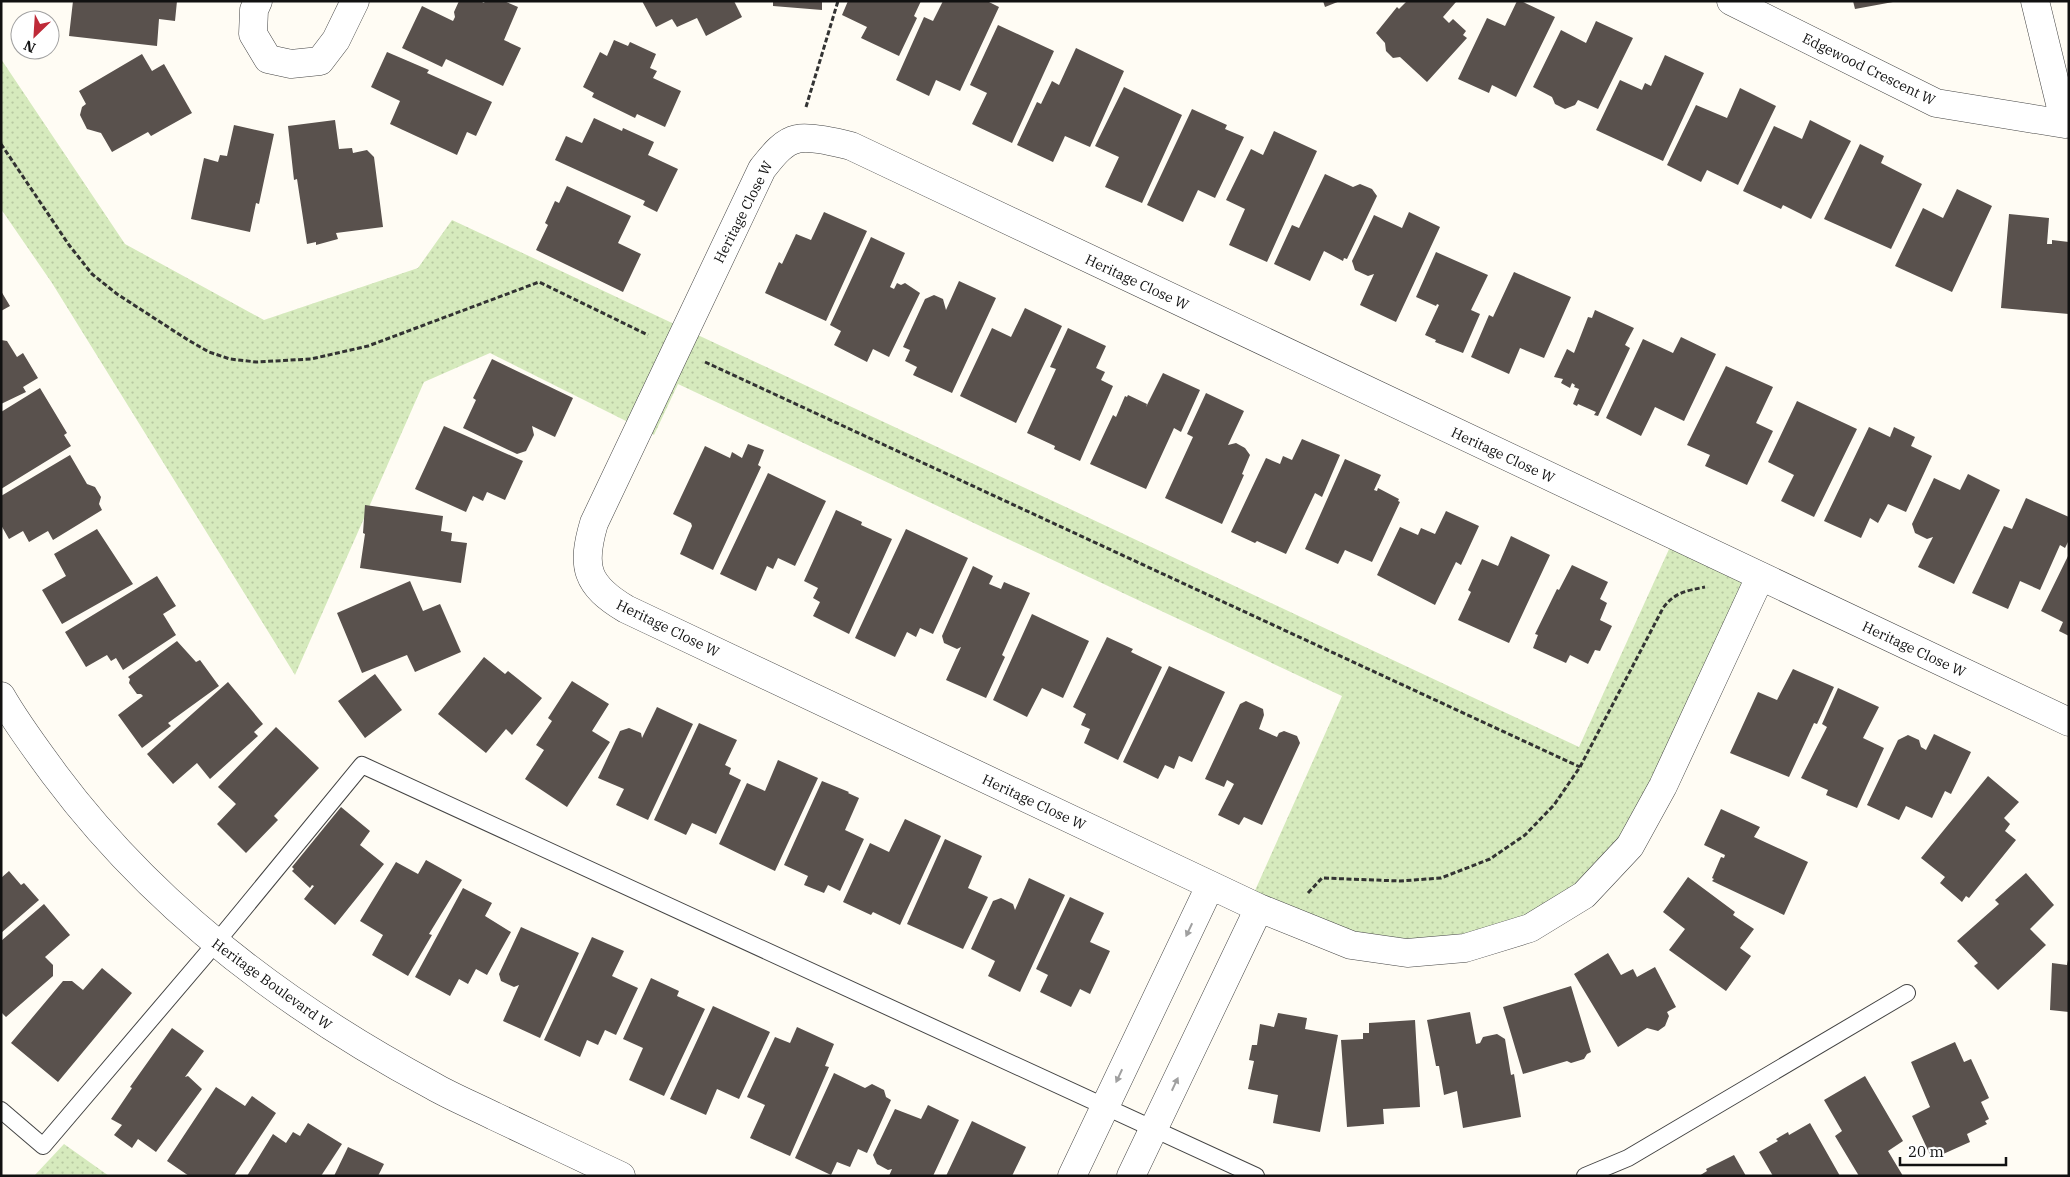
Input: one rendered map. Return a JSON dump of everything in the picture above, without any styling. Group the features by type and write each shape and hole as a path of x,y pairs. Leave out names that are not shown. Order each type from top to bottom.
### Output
{"street":[{"path":"258,1 254,10 253,34 268,59 291,64 320,61 336,40 354,1"},
{"name":"Edgewood Crescent W","path":"1731,1 1936,103 2066,124 2035,1"},
{"name":"Heritage Close W","path":"1760,577 1667,778 1635,838 1630,846 1584,895 1530,928 1465,948 1407,952 1351,945 1258,908 626,609 610,600 588,570 587,546 594,523 762,169 776,151 797,139 830,141 851,146 2069,722"},
{"name":"Heritage Boulevard W","path":"1,696 18,727 81,810 140,874 215,944 277,990 343,1034 433,1087 621,1176"},
{"path":"1072,1176 1210,886"},
{"path":"1131,1176 1258,908"}],"lane":[{"path":"1,1110 43,1146 215,944 362,765 1256,1176"},
{"path":"1585,1176 1628,1158 1906,994"}],"path":[{"path":"797,139 838,1"},
{"path":"1,144 69,245 92,274 117,294 209,352 230,360 256,362 311,359 368,346 539,282 676,349 1580,768"},
{"path":"1291,922 1309,890 1322,878 1400,881 1441,878 1490,860 1525,835 1554,805 1580,768 1662,608 1671,598 1685,591 1760,577"}],"green space":[{"path":"1,59 125,244 264,320 418,268 452,220 1579,747 1675,536 1760,577 1630,846 1530,928 1407,953 1249,904 1342,696 678,384 654,435 490,353 424,382 295,675 52,283 1,209"},
{"path":"64,1144 109,1176 34,1176"}],"building":[{"path":"73,1 177,1 175,21 159,19 157,46 69,36"},
{"path":"459,1 480,1 484,3 485,1 504,1 518,7 504,40 521,48 503,86 446,59 442,67 402,48 422,6 453,21 455,17 454,12"},
{"path":"642,1 734,1 742,17 706,36 697,18 677,27 672,19 656,27"},
{"path":"773,1 822,1 822,10 773,6"},
{"path":"848,1 921,1 914,16 917,18 899,56 861,38 867,27 842,15"},
{"path":"943,1 987,1 999,7 960,91 936,80 929,96 896,80 924,17 933,21"},
{"path":"1323,1 1340,1 1325,7"},
{"path":"1407,1 1455,1 1443,17 1449,23 1453,19 1466,31 1463,35 1467,38 1427,82 1400,57 1393,58 1386,51 1385,43 1376,33 1397,7 1399,9"},
{"path":"1517,1 1521,1 1555,17 1516,97 1492,85 1489,93 1458,79 1487,18 1505,26"},
{"path":"1853,1 1893,1 1893,2 1855,9"},
{"path":"1596,21 1633,38 1598,109 1578,100 1575,105 1565,109 1555,104 1552,97 1533,87 1561,30 1586,43"},
{"path":"998,25 1054,51 1012,143 972,124 987,93 970,85"},
{"path":"614,40 628,46 630,42 656,54 650,68 657,71 653,78 681,91 665,127 637,114 635,118 592,97 594,93 583,87 600,52 607,56"},
{"path":"1076,48 1124,71 1090,147 1065,136 1053,162 1017,145 1037,102 1041,104 1052,81 1059,85"},
{"path":"387,52 429,70 427,73 492,102 476,136 467,132 457,155 390,124 400,101 371,87"},
{"path":"142,54 152,71 164,64 192,113 151,136 148,132 112,152 101,133 87,129 80,115 82,107 86,104 79,91"},
{"path":"1665,55 1704,73 1663,161 1596,130 1620,80 1642,90 1645,83 1651,86"},
{"path":"1124,87 1182,115 1142,203 1105,187 1119,157 1095,146"},
{"path":"1740,88 1776,106 1738,185 1707,170 1701,182 1667,165 1696,105 1727,118"},
{"path":"1192,109 1227,125 1225,129 1244,137 1215,198 1198,190 1183,222 1147,205"},
{"path":"594,118 622,131 623,128 654,142 648,155 678,169 657,212 643,205 645,201 555,160 566,136 582,143"},
{"path":"335,120 339,149 352,148 353,153 367,150 374,157 383,227 336,233 338,239 316,245 316,242 307,244 297,179 294,180 288,126"},
{"path":"1810,120 1851,141 1811,219 1783,205 1781,209 1743,191 1774,126 1802,139"},
{"path":"234,125 274,134 259,204 256,203 250,232 191,219 204,158 218,162 220,155 227,156"},
{"path":"1274,131 1317,151 1267,262 1229,245 1245,209 1226,200 1251,149 1263,155"},
{"path":"1860,144 1884,156 1881,163 1922,184 1891,249 1824,219"},
{"path":"1325,174 1353,187 1360,184 1372,189 1377,196 1347,259 1344,258 1343,261 1324,251 1310,281 1274,264 1292,225 1299,228"},
{"path":"567,186 631,216 618,243 641,254 623,292 536,250 548,225 545,223 555,201 559,203"},
{"path":"1957,189 1992,206 1952,292 1895,266 1923,208 1943,218"},
{"path":"824,212 867,231 826,321 765,293 779,262 782,264 796,234 811,240"},
{"path":"1409,212 1440,227 1396,322 1360,305 1374,274 1368,276 1355,270 1352,261 1374,215 1402,228"},
{"path":"2009,214 2049,218 2047,244 2052,244 2052,240 2069,242 2069,314 2001,308"},
{"path":"871,237 905,253 890,287 894,289 897,283 901,285 905,283 920,293 889,357 873,349 867,362 834,345 841,331 830,325"},
{"path":"1436,252 1488,275 1471,310 1480,314 1463,353 1435,342 1436,340 1425,335 1439,305 1437,304 1436,306 1416,297"},
{"path":"1514,272 1571,297 1544,358 1520,348 1509,374 1471,357 1489,315 1493,317"},
{"path":"959,281 996,298 952,393 913,375 917,367 905,361 910,350 903,347 925,299 934,295 943,299 946,310"},
{"path":"1,291 10,306 1,311"},
{"path":"1025,308 1062,326 1016,423 960,396 992,328 1011,337"},
{"path":"1595,310 1634,328 1625,345 1630,348 1598,416 1594,415 1596,412 1578,404 1577,406 1573,404 1579,389 1574,387 1575,385 1572,383 1570,388 1561,383 1563,379 1554,377 1567,349 1574,353 1588,317 1592,318"},
{"path":"1068,328 1106,346 1096,368 1105,372 1101,380 1113,386 1080,461 1054,449 1055,446 1027,433 1056,369 1050,367"},
{"path":"1681,337 1716,354 1684,421 1655,407 1641,436 1606,418 1643,339 1673,353"},
{"path":"1,340 7,341 17,357 23,353 38,378 23,387 26,392 1,404"},
{"path":"492,359 573,398 555,437 532,426 534,435 526,451 517,454 463,428 476,400 473,398"},
{"path":"1726,366 1773,387 1756,423 1773,431 1747,485 1705,466 1710,455 1687,445"},
{"path":"1163,373 1200,390 1181,432 1174,428 1146,489 1090,464 1113,415 1116,417 1125,396 1127,397 1128,395 1147,404 1146,407"},
{"path":"40,388 67,433 64,435 71,446 1,489 1,412"},
{"path":"1206,393 1244,411 1228,445 1236,443 1245,448 1250,455 1242,474 1244,475 1222,524 1165,498 1193,437 1187,434"},
{"path":"1797,401 1857,429 1814,517 1781,501 1794,475 1768,462"},
{"path":"444,426 523,461 505,500 487,492 483,501 473,496 466,512 415,489"},
{"path":"1869,427 1890,437 1894,427 1915,437 1911,446 1932,456 1906,512 1888,504 1878,523 1870,518 1861,538 1824,521"},
{"path":"1302,439 1340,455 1322,497 1315,493 1286,554 1231,532 1266,458 1280,464 1283,456 1292,460"},
{"path":"748,444 764,450 758,465 761,467 713,570 680,554 692,526 691,523 673,514 705,446 730,458 732,452 742,458"},
{"path":"70,455 87,484 95,487 101,497 99,504 102,510 53,540 48,531 29,542 23,531 9,539 1,525 1,496"},
{"path":"1345,459 1381,475 1374,490 1377,491 1378,488 1399,499 1398,501 1400,502 1372,562 1345,550 1338,564 1305,549"},
{"path":"768,473 826,501 795,566 778,558 773,569 767,566 756,591 720,574"},
{"path":"1968,474 2000,490 1954,584 1918,567 1933,537 1927,539 1915,533 1912,524 1934,478 1960,490"},
{"path":"2026,498 2069,517 2069,540 2065,548 2060,545 2040,590 2020,581 2008,609 1972,593 2004,526 2012,529"},
{"path":"365,505 443,516 441,531 452,533 451,541 467,543 461,583 360,568 365,534 363,533"},
{"path":"836,510 862,522 861,525 892,539 849,634 813,616 820,602 813,598 818,588 804,581"},
{"path":"1446,511 1479,526 1461,565 1456,562 1435,605 1377,575 1400,527 1418,535 1421,528 1435,534"},
{"path":"97,529 133,584 62,624 42,590 66,576 54,554"},
{"path":"906,529 968,558 933,634 920,628 916,637 907,632 895,657 855,638"},
{"path":"1511,536 1550,555 1509,643 1458,620 1471,592 1468,590 1482,559 1498,566"},
{"path":"2069,554 2069,636 2059,631 2063,622 2041,611"},
{"path":"1572,565 1608,582 1600,599 1607,603 1600,620 1612,626 1600,651 1595,650 1588,664 1570,655 1566,663 1533,648 1538,635 1535,634 1557,589 1559,590"},
{"path":"973,566 993,576 989,584 1001,589 1004,582 1030,593 1002,655 1005,657 986,698 946,680 961,647 957,649 944,643 942,636"},
{"path":"157,576 176,606 163,614 176,635 123,670 116,658 111,661 107,655 86,667 65,632"},
{"path":"410,581 423,611 440,604 461,652 415,672 407,655 362,673 337,613"},
{"path":"1032,614 1089,641 1063,698 1042,688 1027,717 993,700"},
{"path":"1107,637 1133,649 1131,652 1162,667 1118,760 1084,743 1090,729 1081,725 1086,714 1073,707"},
{"path":"177,641 196,662 200,660 219,686 168,723 171,726 142,748 118,715 143,696 137,694 129,683 130,679 128,677"},
{"path":"484,657 505,674 508,671 542,698 512,735 506,729 486,753 438,714"},
{"path":"1169,666 1225,692 1192,762 1179,756 1174,769 1165,765 1158,779 1123,762"},
{"path":"1793,669 1834,687 1817,724 1814,723 1789,777 1730,753 1758,692 1777,700"},
{"path":"375,674 402,710 365,738 338,701"},
{"path":"572,681 609,704 592,731 610,742 567,807 525,779 544,750 536,745 552,721 548,718"},
{"path":"228,682 263,724 254,732 258,736 210,779 197,763 173,784 147,754"},
{"path":"1838,688 1879,707 1863,738 1884,748 1857,808 1826,795 1828,790 1801,778 1827,727 1822,724"},
{"path":"1246,701 1263,709 1264,715 1259,729 1277,737 1279,733 1284,731 1297,736 1300,743 1262,825 1244,817 1239,825 1218,815 1234,784 1227,780 1224,787 1205,779 1240,704"},
{"path":"657,707 693,724 648,820 616,805 624,789 598,778 620,731 629,728 641,733 642,738"},
{"path":"699,723 737,740 725,765 731,768 729,774 741,780 716,834 692,823 686,835 654,820"},
{"path":"276,727 319,768 274,816 278,820 246,853 217,824 236,804 218,787"},
{"path":"1934,734 1971,752 1951,794 1945,791 1932,818 1906,806 1899,820 1867,805 1898,740 1908,735 1919,740 1921,747 1926,750"},
{"path":"778,760 818,778 775,871 719,844 747,783 765,791"},
{"path":"1988,776 2019,802 2004,818 2010,824 2005,831 2016,840 1969,898 1966,896 1962,902 1940,883 1945,877 1921,858"},
{"path":"822,781 859,798 845,830 864,839 840,891 828,885 824,893 804,885 808,876 784,865"},
{"path":"341,807 370,831 360,845 384,864 335,925 304,899 314,886 312,885 310,888 292,871 294,869 292,867"},
{"path":"1721,809 1760,827 1754,837 1808,862 1784,915 1712,881 1721,857 1724,858 1725,855 1704,845"},
{"path":"905,819 941,836 900,925 873,912 871,915 843,902 870,843 889,852"},
{"path":"945,839 982,856 968,888 988,897 963,949 907,924"},
{"path":"426,860 462,880 429,934 432,935 408,976 372,955 383,935 360,921 396,862 418,874"},
{"path":"9,871 21,885 24,883 39,900 1,933 1,878"},
{"path":"2026,873 2054,905 2030,929 2046,945 1998,990 1974,966 1978,963 1957,941 1999,904 1995,900"},
{"path":"1688,877 1735,912 1733,915 1754,929 1740,948 1751,956 1726,991 1669,950 1685,929 1663,912"},
{"path":"1029,878 1065,895 1020,992 988,976 995,961 971,949 993,901 1001,898 1013,904 1015,910"},
{"path":"463,888 492,903 485,916 511,932 487,975 476,969 468,984 459,979 450,996 415,977"},
{"path":"1070,897 1104,913 1090,942 1110,951 1090,994 1080,989 1071,1007 1040,992 1048,975 1036,969"},
{"path":"44,904 70,935 45,957 53,965 53,976 6,1017 1,1012 1,941"},
{"path":"521,927 579,953 540,1038 503,1021 519,985 514,987 501,981 499,974"},
{"path":"592,937 624,951 612,976 638,988 616,1035 605,1030 598,1045 587,1040 580,1057 544,1040"},
{"path":"1608,953 1621,975 1633,969 1637,977 1655,967 1676,1007 1667,1012 1669,1016 1665,1026 1658,1031 1647,1028 1618,1047 1574,974"},
{"path":"2068,960 2069,1012 2050,1010 2052,963 2067,965"},
{"path":"102,968 132,993 58,1082 11,1043 63,981 72,981 83,990"},
{"path":"651,978 679,991 677,996 705,1009 664,1096 629,1080 643,1048 623,1039"},
{"path":"1571,986 1591,1052 1584,1059 1571,1063 1567,1061 1523,1074 1503,1007"},
{"path":"713,1006 770,1032 739,1099 717,1089 706,1115 670,1099"},
{"path":"1470,1012 1476,1044 1480,1043 1483,1037 1497,1034 1505,1039 1511,1075 1514,1074 1521,1117 1463,1128 1457,1091 1444,1095 1439,1066 1436,1066 1427,1020"},
{"path":"1278,1013 1307,1018 1305,1029 1338,1035 1320,1132 1273,1123 1278,1095 1248,1089 1254,1061 1249,1060 1252,1045 1257,1045 1260,1024 1274,1027"},
{"path":"1415,1020 1420,1107 1383,1109 1384,1124 1347,1127 1341,1040 1363,1039 1363,1033 1369,1033 1369,1023"},
{"path":"797,1027 834,1044 825,1066 829,1067 790,1156 750,1138 765,1105 747,1097 775,1037 790,1043"},
{"path":"172,1028 204,1051 185,1077 188,1076 202,1089 156,1152 138,1139 132,1148 114,1135 122,1125 111,1119 132,1088 130,1087"},
{"path":"1955,1042 1964,1062 1971,1059 1989,1098 1981,1102 1989,1119 1985,1121 1987,1124 1967,1134 1970,1142 1932,1159 1912,1116 1930,1107 1911,1062"},
{"path":"834,1073 865,1088 872,1084 884,1090 886,1097 891,1100 867,1153 858,1149 850,1167 837,1162 831,1175 795,1158"},
{"path":"1865,1076 1903,1141 1888,1151 1903,1176 1859,1176 1835,1136 1842,1131 1824,1100"},
{"path":"216,1087 245,1106 252,1096 276,1113 234,1176 189,1176 167,1161"},
{"path":"928,1105 959,1120 933,1176 889,1176 892,1169 888,1170 877,1164 873,1155 895,1109 921,1119"},
{"path":"972,1121 1026,1147 1012,1176 946,1176"},
{"path":"308,1123 342,1144 321,1176 247,1176 273,1134 286,1143 293,1132 300,1136"},
{"path":"1810,1123 1840,1176 1773,1176 1759,1152 1778,1141 1776,1139 1788,1132 1789,1135"},
{"path":"348,1147 384,1164 378,1176 334,1176"},
{"path":"1734,1155 1746,1176 1699,1176 1707,1171 1706,1169"}]}
